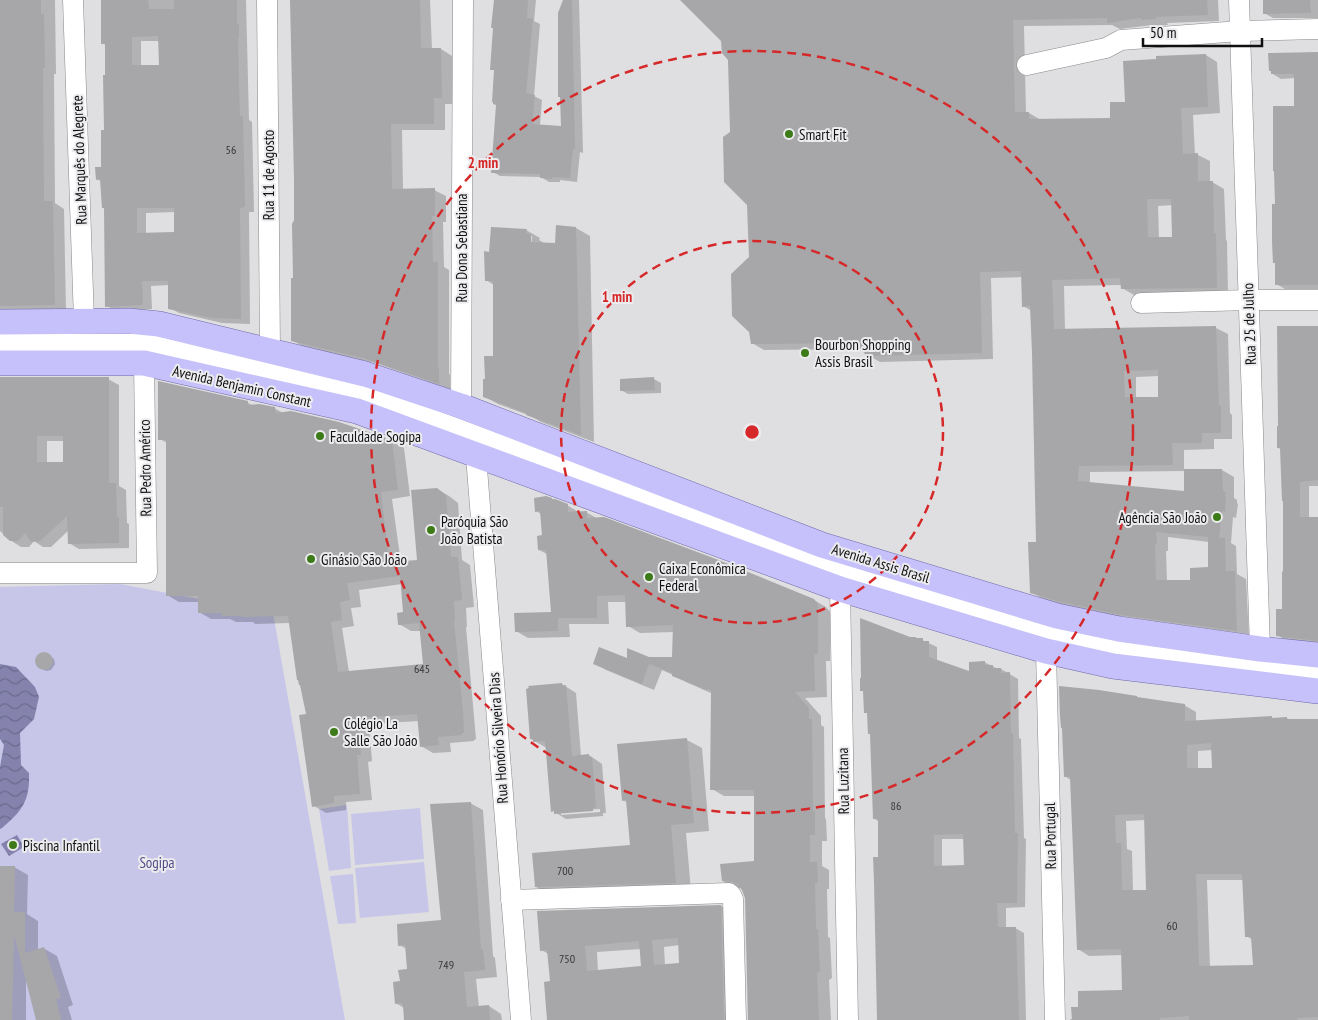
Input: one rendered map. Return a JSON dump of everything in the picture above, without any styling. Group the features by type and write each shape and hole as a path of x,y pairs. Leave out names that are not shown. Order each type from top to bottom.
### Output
{"main road":[{"path":"0,322 129,321 159,324 365,374 460,406"},
{"name":"Avenida Benjamin Constant","path":"0,363 144,363 357,412 476,445"},
{"name":"Avenida Assis Brasil","path":"460,406 585,454 831,567 1046,651 1112,666 1318,691"},
{"name":"Avenida Assis Brasil","path":"476,445 550,483 831,567 1119,629 1260,649 1318,655"}],"street":[{"name":"Rua Marquês do Alegrete","path":"74,0 84,321"},
{"name":"Rua 11 de Agosto","path":"266,0 270,350"},
{"name":"Rua Dona Sebastiana","path":"460,406 463,0"},
{"name":"Rua 25 de Julho","path":"1239,0 1260,649"},
{"path":"1027,65 1106,48 1121,40 1240,31 1318,29"},
{"path":"1141,303 1318,300"},
{"path":"4,343 147,344 361,393 476,445 831,567 1051,634 1116,648 1318,673"},
{"name":"Rua Pedro Américo","path":"0,573 147,573 144,363"},
{"path":"476,445 585,454"},
{"name":"Rua Honório Silveira Dias","path":"476,445 521,1020"},
{"name":"Rua Luzitana","path":"831,567 848,1020"},
{"path":"1057,616 1116,648"},
{"path":"1046,651 1116,648"},
{"name":"Rua Portugal","path":"1046,651 1055,1020"},
{"path":"511,900 729,893 733,899 736,1020"}],"green space":[{"name":"Sogipa","path":"120,584 273,613 345,1020 0,1020 0,587"},
{"path":"347,805 351,868 329,871 319,809"},
{"path":"420,808 424,859 355,865 351,814"},
{"path":"424,862 429,912 360,918 355,868"},
{"path":"353,874 356,923 338,924 330,876"}],"water":[{"path":"0,664 16,667 35,687 39,697 34,719 20,733 21,765 29,773 26,798 20,811 0,829 0,767 4,745 0,739"},
{"name":"Piscina Infantil","path":"17,835 24,847 9,856 1,844"}],"building":[{"path":"0,0 41,0 41,14 44,14 44,201 53,201 55,305 0,306"},
{"path":"101,0 148,0 149,9 174,9 174,0 237,0 240,116 243,116 245,207 240,208 241,319 212,318 168,309 168,281 142,281 143,305 105,307 104,208 102,208 100,179 96,180 95,167 101,167 101,130 104,130 103,75 105,75 105,44 101,44","holes":["158,36 159,65 132,65 132,37","137,208 174,208 174,232 137,233"]},
{"path":"290,0 420,0 421,48 441,48 442,98 434,98 434,124 391,124 392,189 435,188 435,216 432,216 433,262 438,262 439,384 363,358 291,341 294,179"},
{"path":"494,0 528,0 527,18 533,19 526,93 535,95 532,124 561,126 560,97 558,97 558,13 563,0 572,0 575,149 573,149 570,178 552,177 552,179 540,178 540,174 491,173 496,105 492,102 494,70 490,70"},
{"path":"680,0 1207,0 1208,15 1156,17 1156,19 1141,20 1141,18 1107,23 1107,18 1013,20 1015,112 1029,112 1029,119 1110,118 1110,102 1125,102 1123,61 1156,59 1156,56 1206,54 1208,107 1181,108 1183,154 1198,153 1198,181 1213,181 1217,288 1121,289 1120,278 1052,280 1054,329 1216,326 1221,433 1202,433 1202,443 1172,443 1173,465 1079,466 1078,481 1184,491 1184,469 1222,469 1223,491 1226,492 1226,496 1225,512 1222,511 1219,538 1225,538 1226,571 1235,571 1237,631 1121,615 1030,593 1028,542 1036,542 1032,353 1030,306 1022,307 1021,271 980,272 982,353 867,356 855,343 751,344 749,332 732,316 731,274 749,257 747,205 724,182 723,137 730,132 728,60 722,53 721,41","holes":["1147,199 1171,199 1172,237 1148,237","1158,370 1158,397 1125,397 1124,371","1156,532 1208,537 1208,567 1190,568 1190,580 1156,580 1155,544 1157,544"]},
{"path":"1263,0 1310,0 1311,13 1263,14"},
{"path":"1318,52 1318,285 1275,285 1275,263 1273,263 1272,242 1272,204 1275,204 1273,106 1294,106 1294,74 1271,74 1271,71 1269,71 1268,53"},
{"path":"556,225 576,227 581,435 483,397 483,379 485,379 484,356 493,356 493,281 485,281 484,251 489,252 491,227 527,229 526,233 531,234 531,242 555,243"},
{"path":"1277,326 1318,326 1318,480 1300,482 1300,517 1318,517 1318,641 1276,636 1276,609 1282,609 1283,571 1283,501 1280,448 1277,448"},
{"path":"0,377 109,377 109,483 116,483 119,543 68,544 67,516 40,541 31,542 25,533 18,541 10,541 3,535 3,507 0,507","holes":["37,436 63,436 63,462 37,462"]},
{"path":"654,377 655,390 620,391 620,379"},
{"path":"158,381 248,401 248,405 259,404 275,407 276,413 291,411 339,422 392,440 398,490 381,492 389,561 417,560 411,490 437,488 446,495 451,557 458,557 462,600 454,601 454,621 464,733 462,735 438,737 439,745 420,747 417,714 358,718 361,755 357,755 360,794 334,796 334,803 312,807 299,715 306,714 300,685 297,680 288,616 242,617 222,616 222,613 198,613 198,596 166,596 166,440 158,440","holes":["400,576 403,612 397,613 398,625 419,623 423,664 338,672 331,622 342,620 340,602 350,600 347,583"]},
{"path":"546,496 568,504 568,512 587,511 587,518 604,517 716,559 814,599 818,604 818,654 814,654 815,691 795,692 809,708 809,719 812,719 815,835 810,835 810,862 817,862 818,883 815,883 816,929 818,929 820,971 817,973 819,1020 748,1020 745,898 737,884 722,881 720,864 754,861 754,790 710,790 711,690 702,689 672,676 672,673 649,664 642,684 593,664 599,647 627,658 627,648 649,657 672,657 673,625 626,627 625,595 597,596 597,618 558,618 558,631 515,632 514,613 551,612 546,550 538,550 537,536 542,535 540,511 535,512 534,498"},
{"path":"860,618 910,637 923,638 923,641 929,641 929,657 969,671 969,662 985,661 985,665 1001,668 1001,673 1010,672 1015,833 1018,833 1017,903 997,903 998,927 1016,927 1019,1020 877,1020 873,857 878,857 878,819 873,819 870,734 868,734 867,713 864,713 863,691 860,691","holes":["963,834 964,865 934,866 934,835"]},
{"path":"44,652 50,655 53,661 50,667 44,670 38,667 35,661 38,655"},
{"path":"562,683 562,686 566,685 572,756 589,754 589,757 592,757 596,807 593,808 593,811 554,814 554,811 551,812 545,741 533,742 533,739 530,739 526,689 529,688 528,686"},
{"path":"1059,686 1099,690 1185,704 1185,721 1272,716 1272,718 1287,717 1287,719 1318,719 1318,1017 1297,1018 1298,1020 1189,1020 1189,1016 1160,1018 1160,1020 1072,1020 1071,1007 1078,1007 1078,991 1122,990 1121,949 1077,950 1070,777 1064,777","holes":["1211,743 1212,768 1187,768 1187,745","1144,814 1146,890 1122,890 1121,843 1116,843 1115,815","1196,874 1242,874 1245,937 1251,937 1253,965 1199,966"]},
{"path":"687,738 694,823 671,825 676,883 535,887 532,853 630,845 626,800 622,801 617,744"},
{"path":"471,802 481,949 483,949 485,970 464,972 467,1007 489,1005 490,1020 404,1020 402,1003 395,1004 393,982 400,981 398,970 407,969 405,945 398,946 397,924 441,920 430,804"},
{"path":"0,866 15,866 14,912 25,912 25,953 44,947 61,998 56,999 61,1020 36,1020 14,938 12,1020 0,1020"},
{"path":"721,905 724,1020 547,1020 544,982 550,981 547,950 540,951 537,911","holes":["678,938 679,963 654,965 652,940","639,941 641,966 587,971 585,946"]}],"place":[{"name":"Smart Fit","path":"789,134"},
{"name":"Bourbon Shopping Assis Brasil","path":"805,353"},
{"name":"Faculdade Sogipa","path":"320,436"},
{"name":"Agência São João","path":"1217,517"},
{"name":"Paróquia São João Batista","path":"431,530"},
{"name":"Ginásio São João","path":"311,559"},
{"name":"Caixa Econômica Federal","path":"649,577"},
{"name":"Colégio La Salle São João","path":"334,732"},
{"name":"Piscina Infantil","path":"13,845"}]}
